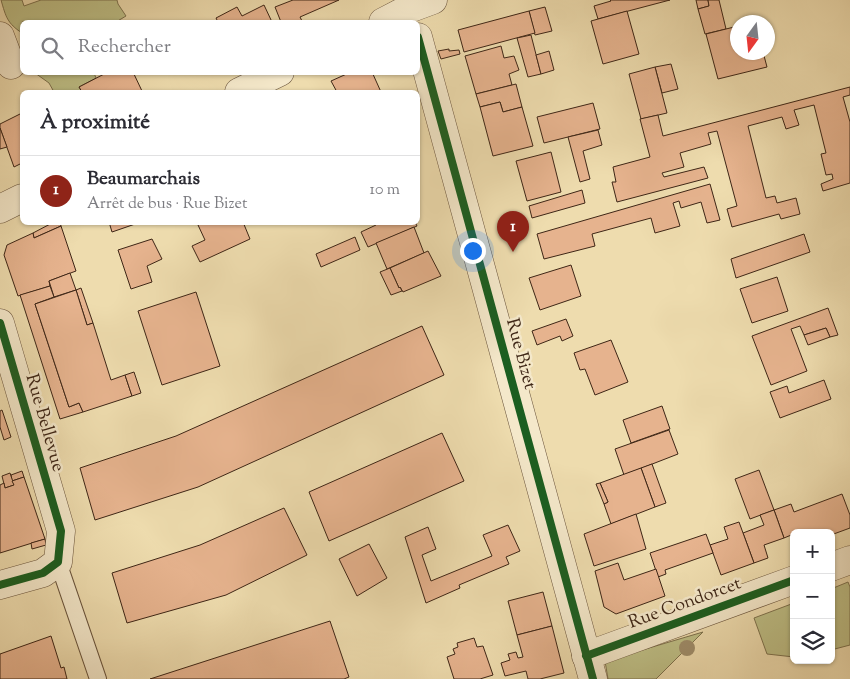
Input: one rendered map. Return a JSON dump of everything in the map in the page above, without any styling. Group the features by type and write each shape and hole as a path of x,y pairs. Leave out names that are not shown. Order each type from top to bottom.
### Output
{"street":[{"path":"387,20 433,0"},
{"path":"0,36 11,65"},
{"name":"Rue Bizet","path":"420,44 589,668"},
{"path":"243,90 274,75"},
{"path":"0,209 20,199"},
{"name":"Rue Bellevue","path":"0,323 61,531 58,562"},
{"path":"835,566 850,560"},
{"path":"0,585 43,572 58,562"},
{"name":"Rue Condorcet","path":"589,668 790,582"}],"lane":[{"path":"58,562 98,679"}],"green space":[{"path":"1,0 22,0 24,6 41,0 117,0 126,16 119,20 20,20 20,31 13,26 4,11"},
{"path":"38,75 95,75 96,78 79,87 81,90 53,90 49,83"},
{"path":"848,582 850,587 850,645 835,649 835,619 835,587"},
{"path":"790,604 790,657 767,654 754,618"},
{"path":"703,632 656,679 608,679 605,661"}],"building":[{"path":"293,0 339,0 300,17 302,20 280,20 275,7"},
{"path":"610,0 670,0 598,19 594,6"},
{"path":"696,0 708,0 709,6 698,9"},
{"path":"708,0 719,0 726,29 705,34 698,9 709,6"},
{"path":"264,5 271,20 217,20 216,18 237,7 242,16"},
{"path":"545,7 552,31 535,35 529,11"},
{"path":"529,11 535,33 464,52 458,30"},
{"path":"627,11 639,54 603,64 591,21"},
{"path":"730,28 730,60 765,60 767,67 718,79 706,34"},
{"path":"531,35 541,74 528,77 517,38"},
{"path":"501,46 504,58 514,56 519,70 509,74 512,85 476,94 465,56"},
{"path":"449,49 449,51 459,50 460,54 441,59 438,51"},
{"path":"549,51 554,70 541,74 536,55"},
{"path":"671,64 678,89 662,93 655,67"},
{"path":"655,67 667,113 641,119 629,74"},
{"path":"102,75 134,75 142,90 81,90 79,87"},
{"path":"344,75 373,75 380,90 336,90 331,81"},
{"path":"516,84 522,107 503,112 500,102 480,107 476,94"},
{"path":"850,87 850,95 843,97 850,122 850,183 823,191 821,184 833,179 832,174 826,175 821,154 826,153 814,105 794,110 799,125 786,129 782,117 748,126 766,198 775,196 777,203 796,198 800,214 781,219 779,214 732,227 727,209 737,206 717,131 708,133 711,144 680,153 684,167 662,173 664,177 704,167 708,178 617,202 612,182 616,182 613,167 650,157 640,119 658,115 663,136"},
{"path":"500,102 503,112 522,107 533,146 493,156 480,107"},
{"path":"593,103 600,129 544,143 537,117"},
{"path":"20,114 20,164 14,167 0,128 0,124"},
{"path":"0,128 7,147 0,149"},
{"path":"598,130 602,145 583,151 590,179 580,182 568,137"},
{"path":"551,152 561,192 527,201 516,161"},
{"path":"710,184 720,220 707,223 701,202 681,208 679,201 673,203 680,226 655,233 651,218 592,234 595,246 544,259 537,234"},
{"path":"582,190 585,203 532,218 529,206"},
{"path":"48,225 61,225 34,238 33,233"},
{"path":"110,225 132,225 112,232"},
{"path":"198,225 244,225 250,239 200,262 192,246 205,240"},
{"path":"376,225 417,226 368,247 361,232"},
{"path":"61,226 76,271 49,281 50,286 18,296 4,255 7,245 33,233 34,238"},
{"path":"414,227 424,253 387,269 376,243"},
{"path":"804,234 810,252 736,278 731,259"},
{"path":"355,237 360,250 321,267 316,254"},
{"path":"152,239 162,259 147,266 152,282 131,289 118,250"},
{"path":"428,251 441,276 403,292 399,288 390,268"},
{"path":"571,265 581,296 540,310 529,278"},
{"path":"390,268 402,291 391,295 380,272"},
{"path":"70,273 76,290 54,297 49,281"},
{"path":"777,277 788,311 752,323 740,289"},
{"path":"50,286 54,297 35,304 69,407 79,403 83,412 60,419 20,295"},
{"path":"81,288 93,323 87,325 76,290"},
{"path":"76,290 87,325 93,323 111,380 125,375 132,396 83,412 79,403 69,407 35,304"},
{"path":"196,292 220,366 162,385 138,311"},
{"path":"828,308 838,335 830,337 826,328 804,335 800,326 791,329 807,371 771,385 752,336"},
{"path":"566,319 573,336 562,341 560,336 537,345 532,331"},
{"path":"422,326 444,375 198,487 95,520 80,468 176,436"},
{"path":"826,328 830,337 808,345 804,335"},
{"path":"611,340 628,382 595,395 585,369 580,370 574,353"},
{"path":"134,372 141,393 132,396 125,375"},
{"path":"824,380 831,399 780,418 770,392 787,386 789,393"},
{"path":"662,406 670,429 631,443 623,420"},
{"path":"2,410 11,437 4,440 0,427 0,411"},
{"path":"669,430 678,454 624,475 615,449"},
{"path":"442,433 464,481 329,541 309,492"},
{"path":"652,464 666,503 655,507 641,468"},
{"path":"641,468 655,507 611,524 604,504 608,502 600,483"},
{"path":"759,470 774,510 750,519 735,479"},
{"path":"22,471 24,477 12,481 11,475"},
{"path":"10,473 14,485 5,488 2,476"},
{"path":"24,477 45,539 0,553 0,485 4,483 5,488 14,485 12,481"},
{"path":"600,483 608,502 604,504 596,484"},
{"path":"842,494 850,515 850,528 835,534 835,529 790,529 790,536 784,538 774,510 791,504 794,512"},
{"path":"284,508 307,555 226,595 127,623 112,573 200,545"},
{"path":"774,510 784,538 764,545 768,558 754,563 743,533 764,525 760,515"},
{"path":"636,514 646,549 594,566 584,534"},
{"path":"739,522 754,563 721,575 710,545 728,539 724,527"},
{"path":"508,525 520,551 506,557 509,564 459,585 460,588 426,603 405,537 428,527 436,549 422,555 431,581 492,556 483,535"},
{"path":"706,534 713,553 665,570 666,574 658,577 650,553"},
{"path":"45,539 46,545 32,549 31,543"},
{"path":"369,544 387,578 357,596 339,559"},
{"path":"618,563 624,580 656,569 665,596 616,614 604,607 595,571"},
{"path":"543,592 552,626 517,635 508,601"},
{"path":"330,621 349,677 344,679 150,679"},
{"path":"552,626 564,673 540,679 528,679 526,671 505,676 501,663 510,660 508,654 516,652 518,658 523,657 517,635"},
{"path":"51,636 61,668 64,667 67,679 0,679 0,654"},
{"path":"474,638 477,647 483,646 493,675 480,679 454,679 447,657 455,654 453,649 458,647 457,643"}],"cycle path":[{"path":"420,44 593,679"},
{"path":"0,323 61,531 58,562 43,573 0,585"},
{"path":"586,656 790,581"}],"place":[{"name":"Beaumarchais","path":"513,252"}]}
